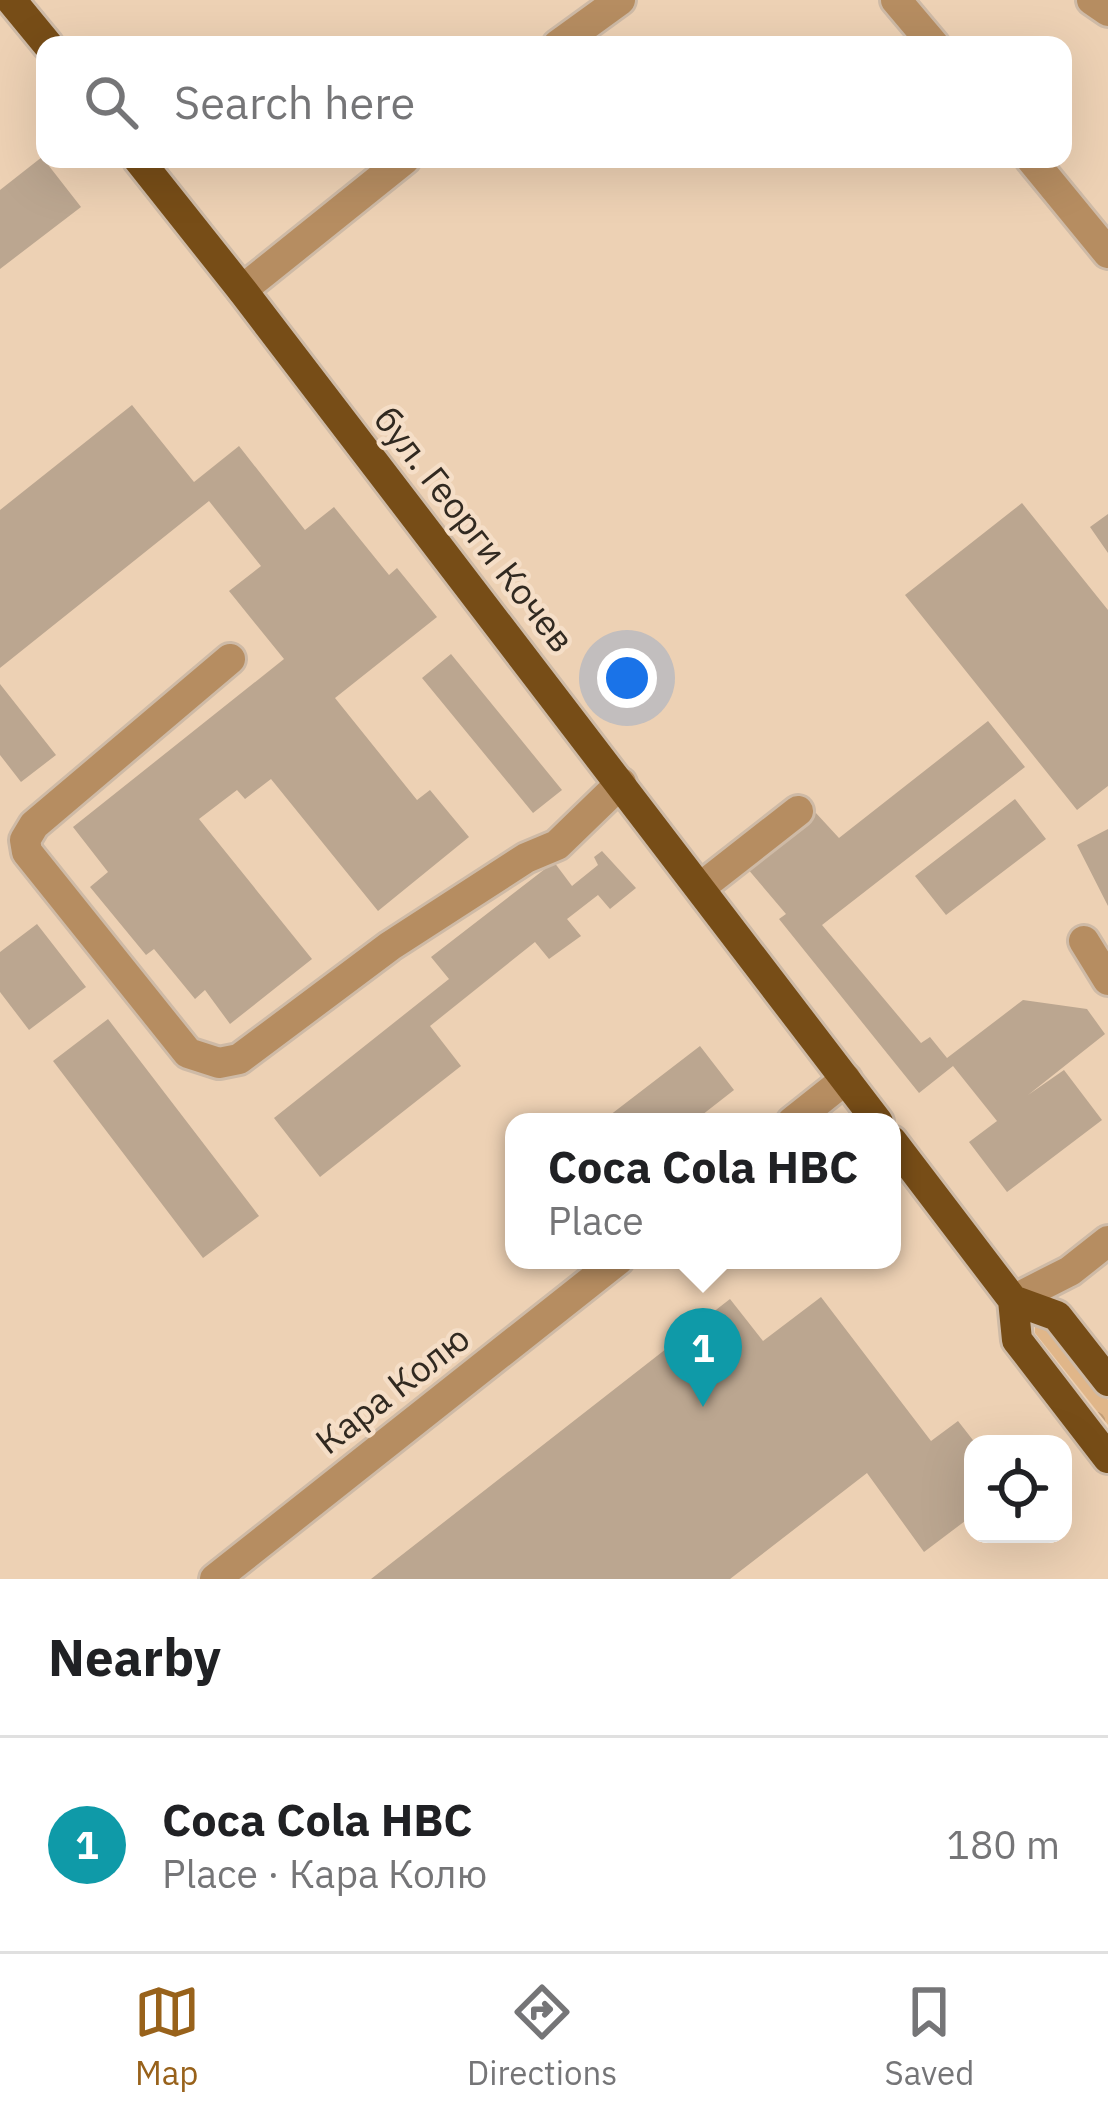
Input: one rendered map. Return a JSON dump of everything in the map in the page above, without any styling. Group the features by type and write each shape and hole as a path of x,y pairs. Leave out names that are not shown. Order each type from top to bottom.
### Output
{"main road":[{"path":"11,0 41,36"},
{"name":"бул. Георги Кочев","path":"145,168 871,1113"},
{"path":"901,1153 1013,1300 1017,1340 1108,1458"},
{"path":"1013,1300 1057,1316 1108,1381"}],"street":[{"path":"570,36 620,0"},
{"path":"896,0 926,36"},
{"path":"1092,0 1108,11"},
{"path":"242,290 394,168"},
{"path":"1038,168 1108,253"},
{"path":"230,659 34,825 25,840 27,852 188,1053 219,1064 239,1059 390,946 526,858 557,845 621,783"},
{"path":"701,887 798,811"},
{"path":"1084,940 1108,980"},
{"path":"803,1113 845,1079"},
{"path":"1013,1300 1070,1271 1108,1241"},
{"name":"Кара Колю","path":"215,1579 607,1269"}],"shaded area":[{"path":"0,0 1108,0 1108,1579 0,1579"}],"green space":[{"path":"1035,1321 1049,1326 1108,1400 1108,1425 1035,1333"}],"building":[{"path":"36,162 36,168 51,168 81,207 0,269 0,190"},
{"path":"132,405 194,482 239,446 305,530 334,507 389,575 397,568 437,617 335,698 417,800 430,790 469,837 378,911 271,779 245,799 237,790 199,819 312,959 230,1024 205,990 195,999 154,949 146,955 90,887 108,872 73,827 284,659 229,591 261,566 209,501 0,668 0,510"},
{"path":"1022,503 1108,610 1108,786 1077,810 905,595"},
{"path":"1108,514 1108,553 1090,527"},
{"path":"451,654 562,790 533,813 422,678"},
{"path":"0,684 56,755 21,782 0,755"},
{"path":"988,721 1025,767 822,925 921,1043 930,1037 947,1058 1023,1000 1087,1009 1105,1034 1028,1095 1064,1070 1102,1120 1007,1192 969,1142 997,1121 953,1066 919,1093 779,919 786,914 747,868 815,812 839,838"},
{"path":"1015,799 1046,839 946,915 915,876"},
{"path":"1108,829 1108,906 1077,845"},
{"path":"602,851 636,888 610,909 598,895 567,919 581,936 549,959 535,942 430,1026 461,1066 320,1177 274,1118 449,979 431,957 554,862 572,886 598,865 594,857"},
{"path":"37,924 86,987 29,1030 0,992 0,952"},
{"path":"108,1019 259,1216 203,1258 53,1061"},
{"path":"700,1046 734,1090 705,1113 613,1113"},
{"path":"821,1297 931,1441 958,1421 969,1435 964,1435 964,1522 924,1552 867,1473 730,1579 371,1579 730,1299 763,1341"}],"place":[{"name":"Coca Cola HBC","path":"703,1407"}]}
